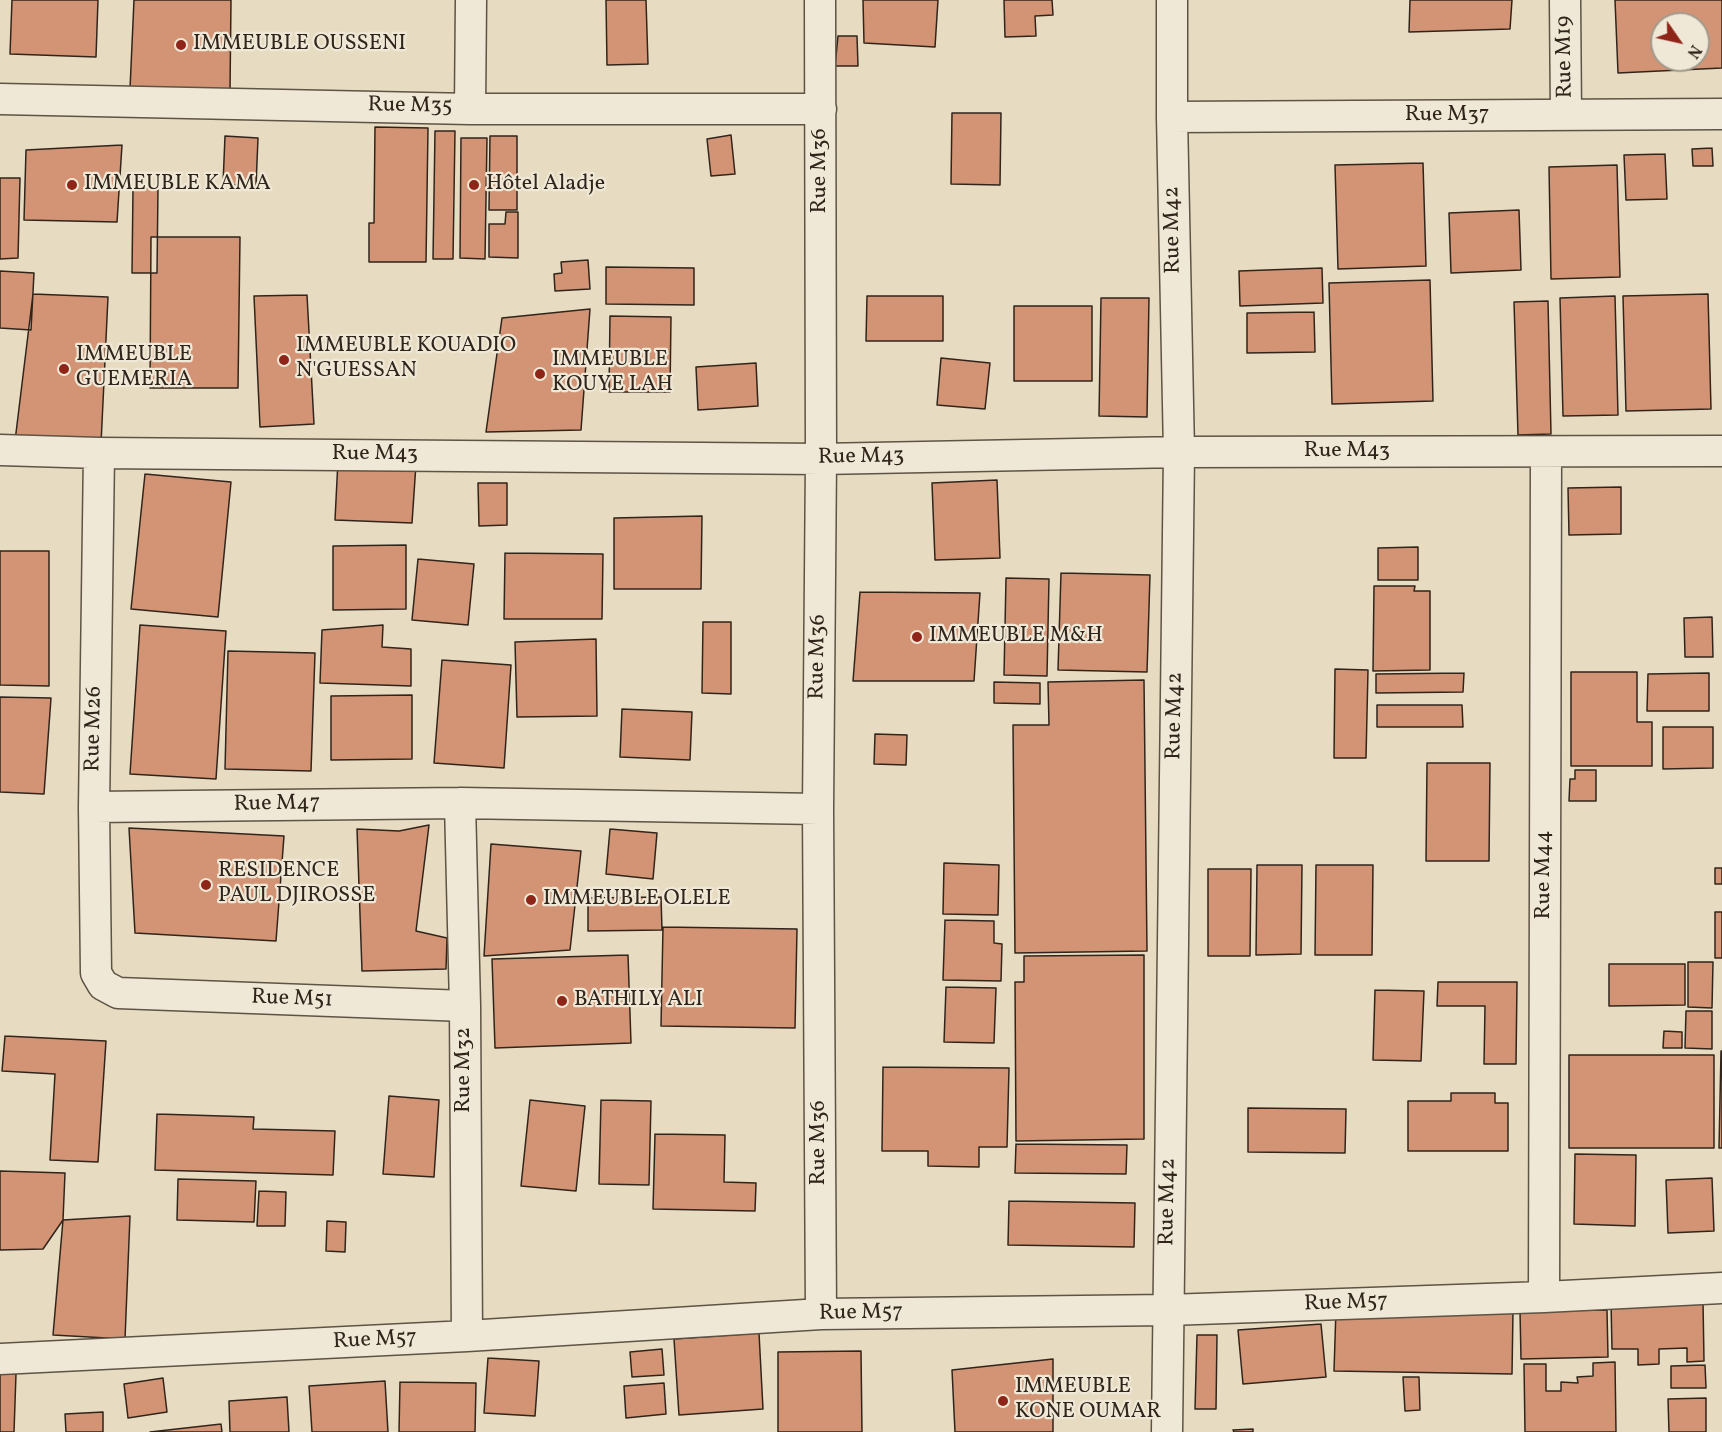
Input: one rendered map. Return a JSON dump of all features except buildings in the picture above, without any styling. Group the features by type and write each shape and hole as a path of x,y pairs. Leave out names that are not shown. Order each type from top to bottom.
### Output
{"street":[{"path":"470,109 471,0"},
{"name":"Rue M36","path":"820,0 821,459 818,809 821,1314"},
{"name":"Rue M42","path":"1167,1432 1179,452 1172,117 1172,0"},
{"name":"Rue M19","path":"1565,0 1566,115"},
{"name":"Rue M35","path":"0,99 470,109 821,109"},
{"name":"Rue M37","path":"1172,117 1722,114"},
{"name":"Rue M43","path":"0,450 99,453 821,459 1179,452 1722,451"},
{"name":"Rue M26","path":"99,453 94,807 96,973 103,985 118,993"},
{"name":"Rue M44","path":"1544,1297 1546,453"},
{"name":"Rue M47","path":"94,807 460,803 818,809"},
{"name":"Rue M32","path":"460,803 465,1006 467,1336"},
{"name":"Rue M51","path":"118,993 465,1006"},
{"name":"Rue M57","path":"0,1359 467,1336 821,1314 1168,1310 1544,1297 1722,1288"}],"place":[{"name":"IMMEUBLE OUSSENI","path":"181,45"},
{"name":"IMMEUBLE KAMA","path":"72,185"},
{"name":"Hôtel Aladje","path":"474,185"},
{"name":"IMMEUBLE KOUADIO N'GUESSAN","path":"284,360"},
{"name":"IMMEUBLE GUEMERIA","path":"64,369"},
{"name":"IMMEUBLE KOUYE LAH","path":"540,374"},
{"name":"IMMEUBLE M&H","path":"917,637"},
{"name":"RESIDENCE PAUL DJIROSSE","path":"206,885"},
{"name":"IMMEUBLE OLELE","path":"531,900"},
{"name":"BATHILY ALI","path":"562,1001"},
{"name":"IMMEUBLE KONE OUMAR","path":"1003,1401"}]}
